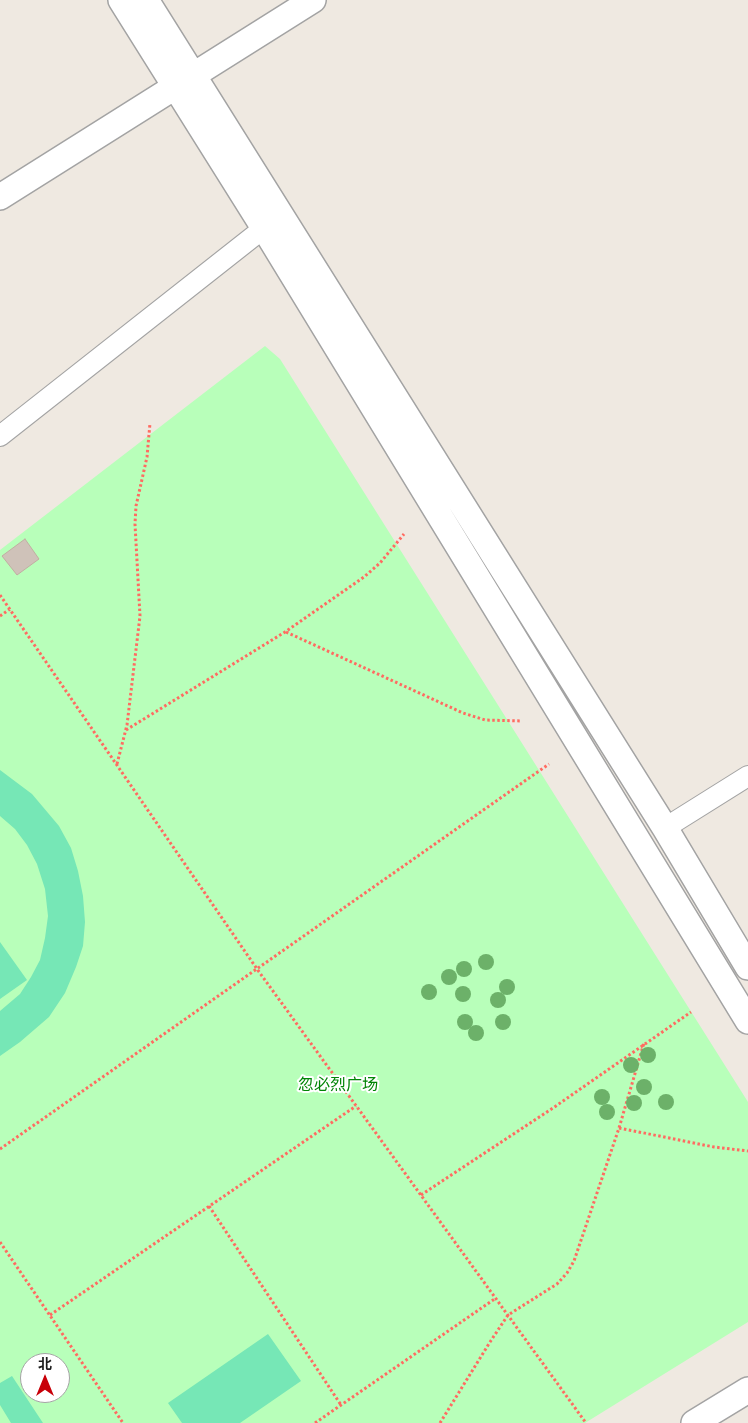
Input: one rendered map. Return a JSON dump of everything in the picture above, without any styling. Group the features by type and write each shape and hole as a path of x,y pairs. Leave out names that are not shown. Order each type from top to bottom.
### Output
{"street":[{"path":"121,0 184,80 666,828 748,966"},
{"path":"146,0 184,80 264,228 748,1021"},
{"path":"0,197 313,0"},
{"path":"0,436 264,228"},
{"path":"666,828 748,776"},
{"path":"694,1423 748,1390"}],"path":[{"path":"117,765 125,730 140,616 135,524 136,506 147,457 150,423"},
{"path":"125,730 285,632 364,578 404,534"},
{"path":"0,595 257,968 586,1423"},
{"path":"0,616 10,609"},
{"path":"285,632 463,713 485,720 522,721"},
{"path":"0,1149 549,764"},
{"path":"422,1195 553,1108 691,1012"},
{"path":"440,1423 508,1316 557,1284 567,1273 574,1261 619,1128 644,1043"},
{"path":"50,1316 356,1106"},
{"path":"619,1128 714,1147 748,1151"},
{"path":"210,1206 341,1405"},
{"path":"0,1242 123,1423"},
{"path":"315,1423 496,1298"}],"green space":[{"name":"忽必烈广场","path":"265,346 280,359 748,1102 748,1322 585,1423 0,1423 0,550"},
{"path":"0,770 32,794 59,826 71,848 78,871 83,896 85,922 83,946 65,993 49,1017 20,1042 0,1056 0,1011 20,994 40,960 48,916 45,889 37,864 27,845 15,829 0,816"},
{"path":"0,942 27,980 0,999"},
{"path":"268,1334 301,1381 240,1423 182,1423 168,1403"},
{"path":"12,1376 20,1388 20,1403 30,1403 43,1423 11,1423 0,1405 0,1383"}],"building":[{"path":"25,539 39,559 17,575 2,556"}]}
